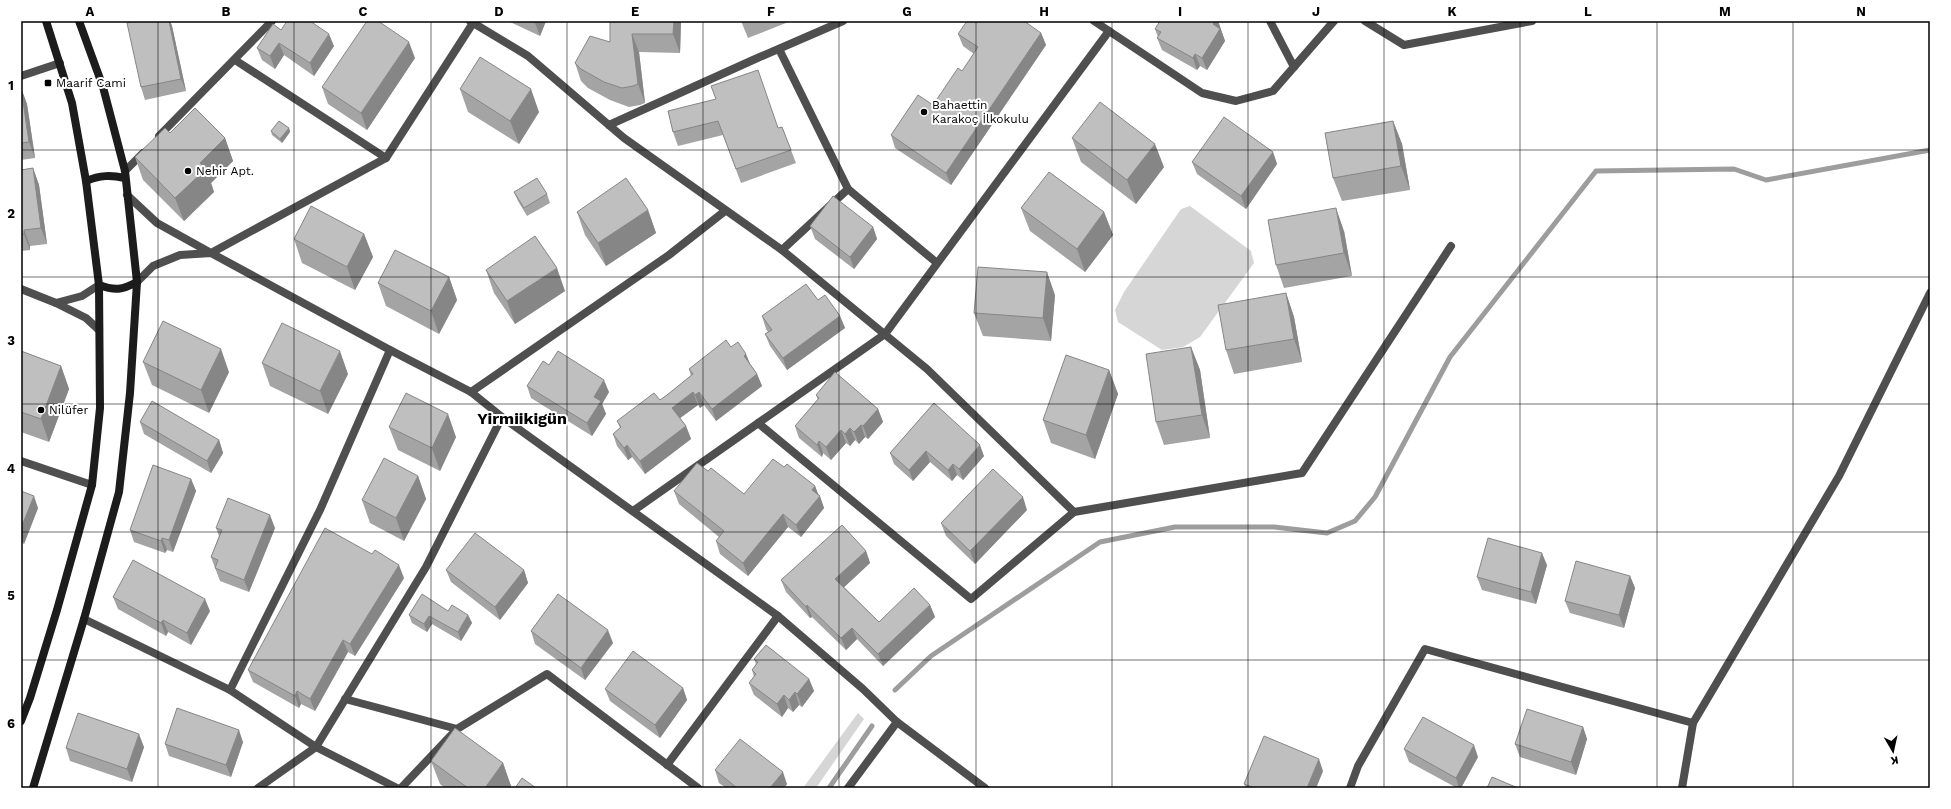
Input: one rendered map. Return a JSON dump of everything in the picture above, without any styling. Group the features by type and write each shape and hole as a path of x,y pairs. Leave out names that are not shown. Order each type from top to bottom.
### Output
{"main road":[{"path":"21,720 30,698 58,610 92,485 100,408 99,285 86,182 72,103 46,21"},
{"path":"33,788 84,619 119,492 130,393 138,282 125,175 103,87 78,21"},
{"path":"86,182 96,177 125,175"},
{"path":"99,285 112,289 127,288 138,282"}],"street":[{"path":"125,175 150,146 272,21"},
{"path":"609,125 843,21"},
{"path":"1094,21 1202,93 1236,101 1273,91 1334,21"},
{"path":"1270,21 1294,67"},
{"path":"1365,21 1404,45 1532,21"},
{"path":"138,282 153,266 180,255 211,253 386,158 471,22 528,56 609,125 725,211 782,250 927,369 1074,512"},
{"path":"633,512 885,334 1109,31"},
{"path":"779,49 848,189 937,263"},
{"path":"235,60 386,158"},
{"path":"21,76 60,63"},
{"path":"782,250 848,189"},
{"path":"128,195 157,223 390,350 471,392 502,417 778,616 863,689 897,722 985,788"},
{"path":"471,392 669,255 725,211"},
{"path":"758,423 971,599 1074,512 1302,473 1451,246"},
{"path":"56,302 82,296 99,285"},
{"path":"21,289 56,302 86,318 99,330"},
{"path":"1682,788 1693,723 1839,476 1930,293"},
{"path":"230,690 320,510 390,350"},
{"path":"258,788 316,747 426,567 502,417"},
{"path":"21,461 92,485"},
{"path":"667,765 778,616"},
{"path":"84,619 230,690 316,747 397,788"},
{"path":"1350,788 1358,766 1425,649 1693,723"},
{"path":"402,788 457,729 547,674 698,788"},
{"path":"345,699 457,729"},
{"path":"848,788 897,722"}],"shaded area":[{"path":"1190,206 1251,251 1254,263 1200,337 1183,347 1162,350 1118,322 1115,310 1124,292 1181,209"},
{"path":"858,713 864,719 816,788 803,788"}],"building":[{"path":"134,21 169,21 181,79 141,87 127,23"},
{"path":"287,21 310,21 329,34 310,63 279,43 270,56 257,48 273,24 281,30"},
{"path":"367,21 378,21 409,42 361,113 322,87"},
{"path":"610,21 674,21 673,34 632,34 638,84 633,86 622,88 604,82 581,69 575,63 590,36 610,42"},
{"path":"967,21 1024,21 1041,33 946,173 891,135 918,95 933,105 958,68 962,71 978,47 958,34"},
{"path":"1160,21 1215,21 1213,24 1220,29 1202,58 1195,54 1193,58 1157,38 1161,32 1155,29"},
{"path":"480,57 531,89 510,121 460,89"},
{"path":"758,70 778,128 782,127 791,150 736,169 718,121 673,132 668,111 716,99 711,86"},
{"path":"21,88 29,142 21,143"},
{"path":"1100,102 1155,144 1127,180 1072,138"},
{"path":"195,108 225,138 200,163 206,169 175,198 135,157 165,128 170,133"},
{"path":"1224,117 1273,152 1241,196 1192,162"},
{"path":"279,121 289,128 280,139 271,131"},
{"path":"1393,121 1401,166 1333,178 1325,133"},
{"path":"33,168 41,228 24,230 24,234 21,234 21,170"},
{"path":"1049,172 1104,212 1077,249 1021,208"},
{"path":"537,178 547,194 524,208 514,192"},
{"path":"626,178 648,210 598,243 577,212"},
{"path":"833,196 873,227 850,257 810,226"},
{"path":"311,206 364,234 347,267 294,239"},
{"path":"1336,208 1344,253 1276,265 1268,220"},
{"path":"535,236 557,268 507,301 486,270"},
{"path":"395,250 449,277 431,311 378,283"},
{"path":"978,267 1047,272 1043,318 974,313"},
{"path":"806,284 818,300 825,295 840,316 783,358 765,334 772,330 762,316"},
{"path":"1286,293 1294,339 1226,350 1218,305"},
{"path":"163,321 221,349 201,390 143,362"},
{"path":"282,323 340,351 320,391 262,363"},
{"path":"726,340 731,347 738,342 746,354 744,356 757,374 712,409 699,392 695,395 693,392 672,408 686,426 640,461 627,445 624,448 613,434 621,427 617,421 654,393 660,400 667,395 693,374 689,369"},
{"path":"1191,347 1202,415 1156,422 1146,354"},
{"path":"21,351 61,366 41,419 21,412"},
{"path":"558,351 604,380 594,397 601,401 587,423 527,386 543,361 549,365"},
{"path":"1066,355 1109,370 1086,435 1043,420"},
{"path":"835,372 878,409 863,426 861,425 854,432 850,428 845,434 841,430 826,447 819,441 817,445 795,426 819,398 816,395"},
{"path":"406,393 448,414 432,448 389,427"},
{"path":"152,401 219,440 207,461 140,422"},
{"path":"934,403 980,445 959,469 953,464 948,470 926,451 909,470 890,453"},
{"path":"384,458 418,476 396,518 362,500"},
{"path":"773,459 784,467 787,464 815,486 812,490 820,496 796,525 783,514 743,563 716,541 724,531 674,491 697,463 708,471 711,468 744,494"},
{"path":"153,465 191,479 169,540 162,538 161,541 130,530"},
{"path":"993,469 1023,497 970,551 941,523"},
{"path":"21,491 34,496 21,528"},
{"path":"228,498 270,515 244,580 215,568 218,560 211,557 222,530 216,528"},
{"path":"842,525 866,551 835,579 879,622 914,588 930,605 878,654 852,628 841,638 807,605 806,607 781,580"},
{"path":"325,528 372,554 375,550 399,565 350,644 343,640 310,699 297,691 295,696 248,670"},
{"path":"475,533 524,570 495,607 446,570"},
{"path":"1488,538 1542,553 1531,592 1477,577"},
{"path":"133,560 205,599 187,633 163,620 161,623 113,597"},
{"path":"1576,561 1630,576 1619,615 1565,601"},
{"path":"422,594 448,611 452,605 468,615 458,632 429,616 424,624 409,615"},
{"path":"558,594 608,630 581,668 531,631"},
{"path":"766,645 809,679 797,694 795,692 789,700 784,695 777,704 749,683 756,674 752,670 758,662 754,659"},
{"path":"633,651 683,688 655,725 605,689"},
{"path":"177,708 239,730 226,765 165,744"},
{"path":"1527,709 1583,727 1571,762 1515,744"},
{"path":"78,713 139,734 127,769 66,748"},
{"path":"1423,717 1474,745 1456,778 1404,749"},
{"path":"455,728 503,763 485,788 468,788 431,761"},
{"path":"1264,736 1319,759 1307,788 1255,788 1244,784"},
{"path":"740,739 783,772 770,788 737,788 715,770"},
{"path":"1492,777 1518,788 1487,788"},
{"path":"522,778 536,788 515,788"}],"waterway":[{"path":"895,690 931,656 1100,542 1175,527 1274,527 1327,533 1355,521 1375,497 1450,357 1596,171 1734,169 1766,180 1930,150"},
{"path":"829,788 872,726"}],"place":[{"name":"Maarif Cami","path":"48,83"},
{"name":"Bahaettin Karakoç İlkokulu","path":"924,112"},
{"name":"Nehir Apt.","path":"188,171"},
{"name":"Nilüfer","path":"41,410"}],"district":[{"name":"Yirmiikigün","path":"522,418"}]}
